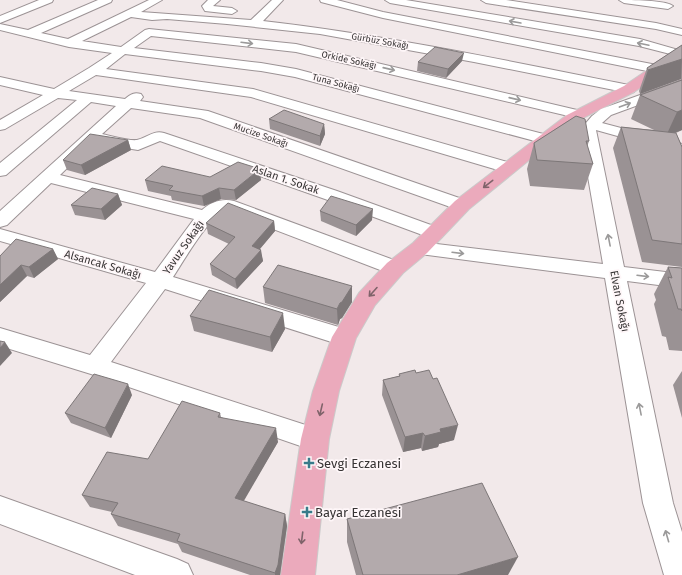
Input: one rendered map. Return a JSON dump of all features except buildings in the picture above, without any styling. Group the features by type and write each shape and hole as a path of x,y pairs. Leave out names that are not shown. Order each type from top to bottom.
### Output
{"main road":[{"path":"298,575 315,438 326,391 344,337 368,299 396,268 436,233 462,205 508,168 546,139 585,119 657,69 680,56"}],"street":[{"path":"0,20 48,0"},
{"path":"29,34 107,0"},
{"path":"69,42 157,0"},
{"path":"215,0 207,6 209,9 250,16 265,14 278,0"},
{"path":"325,0 346,7 383,15 657,69"},
{"path":"390,0 640,43 680,56"},
{"path":"486,0 656,26 682,32"},
{"path":"624,0 668,6"},
{"path":"652,0 678,10"},
{"path":"320,31 346,7"},
{"name":"Gürbüz Sokağı","path":"129,13 152,17 167,16 227,21 250,16 320,31 474,58 629,89"},
{"path":"0,221 49,177 89,137 184,59 227,21"},
{"name":"Tuna Sokağı","path":"0,27 69,42 123,51 261,67 296,73 546,139"},
{"name":"Orkide Sokağı","path":"0,126 54,93 94,71 149,32 296,48 445,82 585,119 682,149"},
{"path":"445,82 474,58"},
{"path":"94,71 253,93 508,168"},
{"name":"Mucize Sokağı","path":"0,81 54,93 203,114 462,205"},
{"path":"585,119 682,84"},
{"path":"0,171 88,98"},
{"name":"Elvan Sokağı","path":"585,119 658,503 679,574"},
{"name":"Aslan 1. Sokak","path":"89,137 138,145 159,136 436,233"},
{"path":"49,177 205,216"},
{"name":"Yavuz Sokağı","path":"95,366 160,280 205,216 216,208 228,205 396,268"},
{"name":"Alsancak Sokağı","path":"0,235 160,280 344,337"},
{"path":"420,248 682,281"},
{"path":"0,337 95,366 315,438"},
{"path":"0,510 177,575"}],"place":[{"name":"Sevgi Eczanesi","path":"309,463"},
{"name":"Bayar Eczanesi","path":"307,512"}]}
